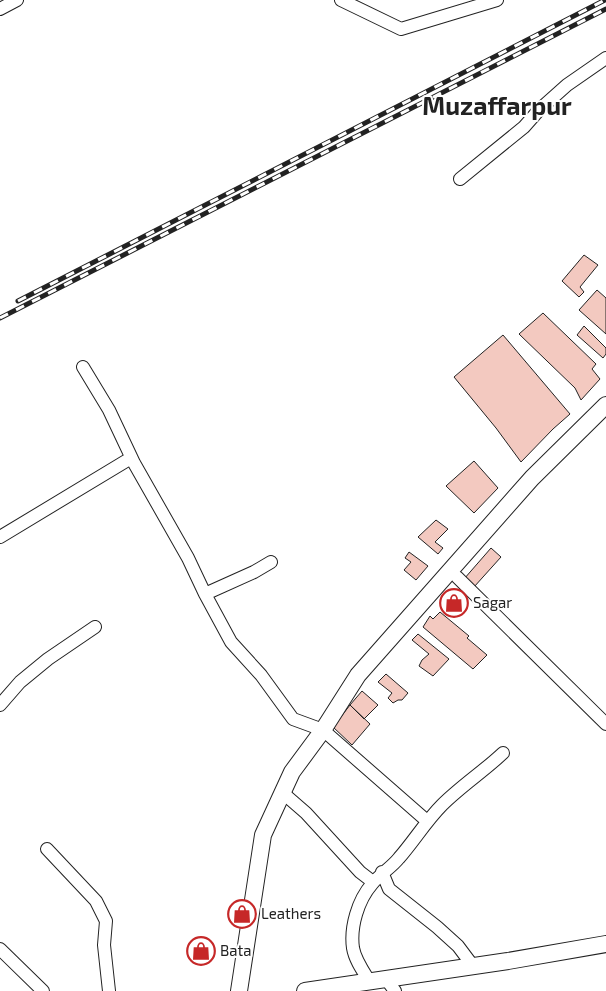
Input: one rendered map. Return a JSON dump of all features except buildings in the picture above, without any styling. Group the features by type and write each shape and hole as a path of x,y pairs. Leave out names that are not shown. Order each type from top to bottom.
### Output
{"main road":[{"path":"397,630 399,616 523,474 606,393"},
{"path":"239,991 263,835 292,772 323,730 358,675 532,478 606,404"},
{"path":"397,630 410,627 457,577 534,486 606,413"},
{"path":"314,990 370,982 391,985 473,966 606,944"}],"street":[{"path":"0,8 17,0"},
{"path":"341,0 401,29 497,0"},
{"path":"460,179 524,127 539,110 567,85 606,58"},
{"path":"83,366 109,410 131,458 188,558 231,642 261,675 293,719 323,730 427,821"},
{"path":"0,536 131,458"},
{"path":"205,594 271,562"},
{"path":"457,577 606,724"},
{"path":"0,706 20,682 34,670 95,627"},
{"path":"370,982 360,967 353,949 353,930 359,906 373,882 382,872 398,860 427,821 503,753"},
{"path":"282,793 306,813 360,872 373,882"},
{"path":"48,849 96,901 106,921 104,945 109,991"},
{"path":"382,872 389,889 458,946 473,966"},
{"path":"0,950 43,991"}],"railway":[{"path":"18,301 605,0"},
{"path":"0,318 606,9"}],"place":[{"name":"Sagar","path":"454,603"},
{"name":"Leathers","path":"242,914"},
{"name":"Bata","path":"201,951"}],"district":[{"name":"Muzaffarpur","path":"497,106"}]}
